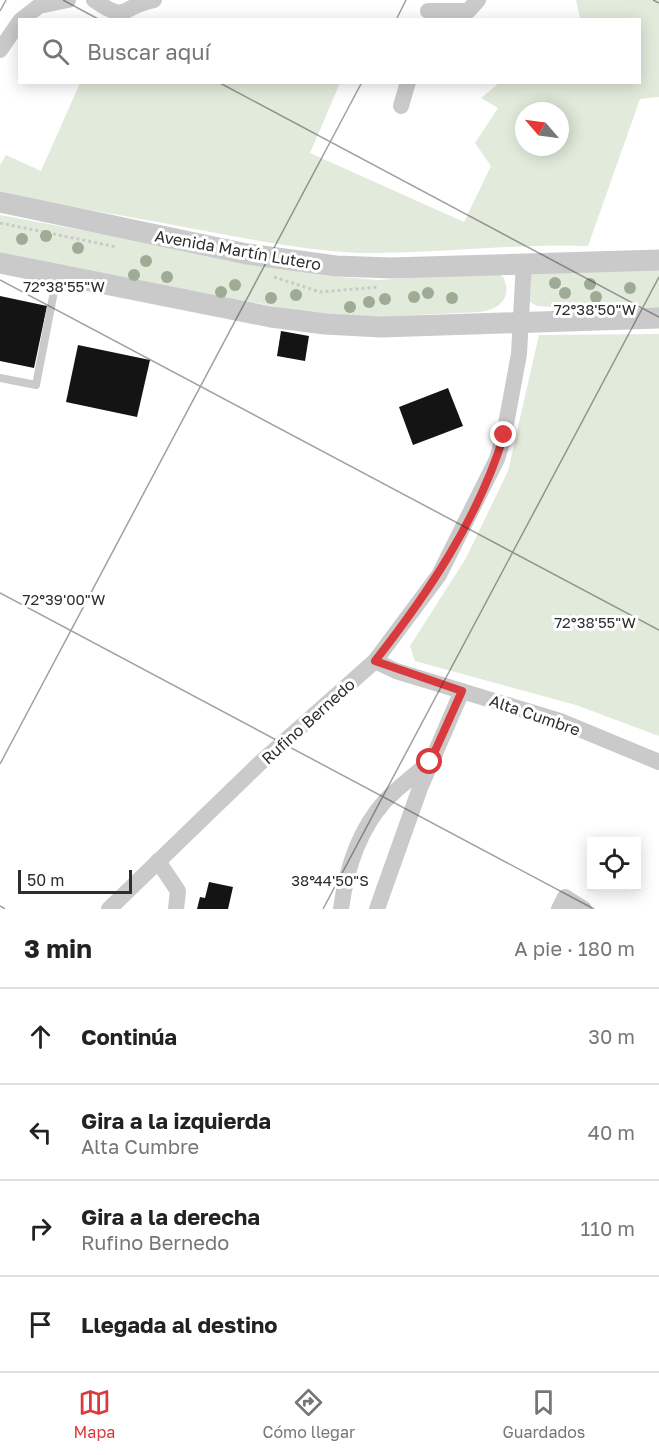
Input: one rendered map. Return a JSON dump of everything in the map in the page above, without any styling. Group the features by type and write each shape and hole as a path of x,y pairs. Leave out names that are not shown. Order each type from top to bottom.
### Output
{"street":[{"path":"23,18 39,6 68,0"},
{"path":"94,0 105,10 114,13 128,11 144,1"},
{"path":"427,10 468,12 478,0"},
{"path":"0,50 18,23"},
{"path":"401,106 407,84"},
{"name":"Avenida Martín Lutero","path":"0,202 164,238 306,264 391,268 524,262 659,260"},
{"name":"Rufino Bernedo","path":"109,909 260,764 375,661 439,575 496,459 514,386 522,322 524,262"},
{"path":"0,263 271,317 325,324 381,327 659,318"},
{"name":"Alta Cumbre","path":"375,661 462,691 560,720 659,762"},
{"path":"377,909 430,762 462,691"},
{"path":"341,909 350,868 374,816 385,801 430,762"},
{"path":"158,861 178,891 176,909"},
{"path":"560,909 565,897 584,909"}],"lane":[{"path":"0,378 36,385 58,275"}],"green space":[{"path":"576,0 659,0 659,97 640,99 588,246 531,246 388,253 339,252 249,239 0,191 0,165 6,155 41,171 80,84 340,84 310,153 464,222 491,166 475,143 498,108 481,98 498,84 641,84 641,18 580,18"},
{"path":"0,215 328,276 379,280 495,272 503,277 506,290 503,301 499,305 480,312 376,317 310,313 0,255"},
{"path":"659,269 659,308 552,307 537,306 530,302 531,274"},
{"path":"659,334 659,736 576,705 415,661 410,646 466,558 508,471 539,335"}],"building":[{"path":"0,296 47,306 34,368 0,361"},
{"path":"281,331 309,336 305,361 277,356"},
{"path":"78,345 150,360 137,417 66,402"},
{"path":"448,388 463,426 413,445 399,407"},
{"path":"209,882 233,887 228,909 197,909 200,897 205,898"}],"route":[{"path":"430,762 462,691 396,671 375,661 417,607 458,542 496,459 504,435"}]}
